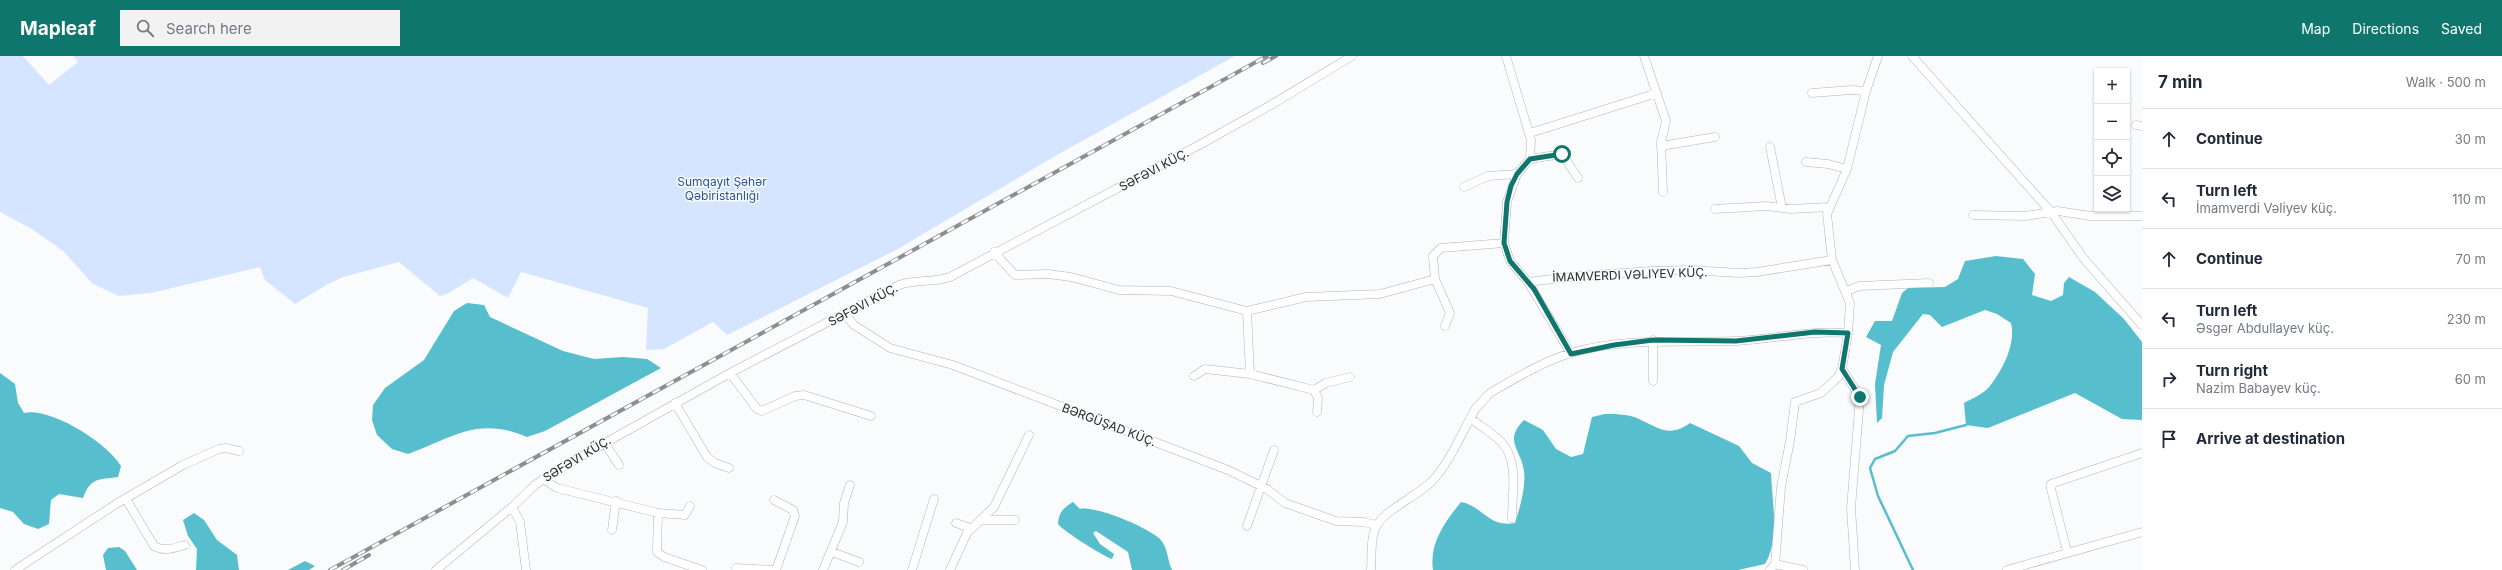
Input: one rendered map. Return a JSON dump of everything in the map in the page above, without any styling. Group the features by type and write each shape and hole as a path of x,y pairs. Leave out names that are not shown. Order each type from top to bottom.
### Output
{"street":[{"name":"SƏFƏVI KÜÇ.","path":"436,570 512,507 543,479 604,442 730,373 844,315 899,285 942,280 1036,229 1081,209 1208,141 1352,56"},
{"path":"1506,56 1530,133 1530,159"},
{"path":"1644,56 1666,122 1660,146 1663,192"},
{"path":"1804,570 1773,567 1781,487 1789,449 1795,402 1821,393 1838,377 1842,369 1848,333 1850,303 1847,291 1832,260 1827,219 1829,207 1847,169 1866,91 1878,56"},
{"path":"1912,56 2051,212 2084,259 2142,325"},
{"path":"1812,93 1851,90 1866,91"},
{"path":"1530,133 1657,93"},
{"path":"1660,146 1715,137"},
{"path":"1770,147 1782,208"},
{"path":"1571,354 1528,282 1510,261 1504,243 1507,202 1517,174 1530,159 1562,154 1578,178"},
{"path":"1806,162 1828,164 1847,169"},
{"path":"1464,187 1488,176 1517,174"},
{"path":"1716,209 1766,206 1782,208 1829,207"},
{"path":"1973,215 2025,216 2069,211 2102,216 2142,216"},
{"path":"1445,326 1450,313 1435,279 1433,256 1441,248 1504,243"},
{"path":"994,252 1010,273 1015,275 1048,274 1071,277 1119,290 1171,291 1247,312 1306,298 1380,294 1435,279"},
{"name":"İMAMVERDI VƏLIYEV KÜÇ.","path":"1528,282 1570,276 1658,271 1704,270 1745,273 1780,270 1832,260"},
{"path":"1847,291 1859,286 1929,283"},
{"path":"1247,312 1250,374"},
{"name":"BƏRGÜŞAD KÜÇ.","path":"844,315 854,325 890,348 953,365 1228,470 1261,486 1285,503 1336,521 1364,522 1376,525"},
{"path":"1371,570 1372,549 1376,525 1383,516 1413,498 1433,480 1470,418 1490,393 1541,365 1571,354 1614,345 1653,340 1736,341 1815,332 1848,333"},
{"path":"1653,340 1653,381"},
{"path":"1194,376 1205,369 1250,374 1314,390 1326,383 1350,377"},
{"path":"1842,369 1860,397 1851,508 1855,570"},
{"path":"730,373 758,409 762,411 795,396 804,395 870,416"},
{"path":"1314,390 1318,398 1317,412"},
{"path":"676,403 707,456 715,463 729,468"},
{"path":"1470,418 1507,448 1513,476 1512,518"},
{"path":"950,570 960,545 970,528 994,507 1029,435"},
{"path":"604,442 619,465"},
{"path":"15,570 126,499 183,465 219,449 226,448 239,451"},
{"path":"1247,526 1274,450"},
{"path":"2067,551 2052,484 2142,453"},
{"path":"543,479 557,488 658,512 685,515 690,506"},
{"path":"824,570 843,522 844,503 850,485"},
{"path":"126,499 154,546 160,550 169,550 185,545"},
{"path":"912,570 934,499"},
{"path":"736,568 775,570 795,516 793,510 774,500"},
{"path":"612,530 616,501"},
{"path":"512,507 520,522 526,570"},
{"path":"658,512 657,552 664,558 702,570"},
{"path":"980,520 1014,520"},
{"path":"956,523 970,528"},
{"path":"2007,570 2067,551 2142,532"},
{"path":"832,552 859,562"}],"green space":[{"name":"Sumqayıt Şəhər Qəbiristanlığı","path":"0,56 23,56 49,85 78,62 73,56 1235,56 1057,155 896,250 727,335 713,322 664,349 646,350 648,308 521,272 508,298 473,278 449,293 440,296 399,262 343,277 328,284 295,304 265,280 260,267 151,293 119,296 93,284 63,251 32,229 0,212"}],"water":[{"path":"1996,256 2023,259 2035,274 2032,295 2051,301 2063,295 2064,283 2069,277 2095,292 2124,319 2142,342 2142,420 2122,419 2075,393 1988,428 1966,425 1964,403 1981,394 1990,386 2004,364 2012,339 2011,323 1997,314 1985,310 1942,327 1930,315 1923,314 1893,352 1884,385 1882,418 1877,423 1875,384 1881,345 1866,337 1875,321 1892,321 1902,293 1908,288 1945,287 1958,279 1965,261"},
{"path":"467,303 484,305 490,317 563,351 594,359 623,357 647,359 661,368 545,431 527,437 510,431 494,428 480,429 466,431 408,454 392,449 377,435 372,420 373,405 385,388 424,360 454,311"},
{"path":"0,373 15,384 18,403 24,413 35,413 63,421 104,447 121,466 118,477 100,479 92,483 83,498 59,494 51,500 49,524 38,529 24,524 13,512 0,508"},
{"path":"1605,414 1631,416 1658,428 1670,431 1683,428 1690,423 1739,446 1752,463 1771,473 1774,532 1770,554 1765,564 1738,570 1433,570 1432,560 1436,542 1449,517 1461,502 1469,504 1492,520 1506,524 1515,523 1522,497 1524,471 1514,440 1518,427 1524,420 1543,430 1556,449 1571,457 1583,454 1592,417"},
{"path":"1073,502 1080,509 1097,510 1122,518 1154,534 1163,542 1165,546 1172,570 1132,570 1128,552 1096,531 1093,533 1100,544 1114,554 1112,559 1075,537 1058,524 1059,516 1062,511"},
{"path":"194,513 204,520 217,540 237,555 239,570 196,570 197,549 188,536 183,520"},
{"path":"119,547 125,551 137,570 106,570 103,555 108,548"},
{"path":"305,561 315,566 309,570 288,570"}],"waterway":[{"path":"1913,570 1878,496 1870,468 1875,459 1895,451 1908,436 1935,433 1966,425"}],"railway":[{"path":"330,570 1267,56"},
{"path":"1263,63 1276,56"},
{"path":"343,570 369,555"}],"route":[{"path":"1562,154 1557,153 1530,159 1526,166 1517,174 1511,186 1507,202 1504,221 1504,243 1510,261 1534,289 1571,354 1593,348 1653,340 1736,341 1799,333 1848,333 1842,369 1855,386 1860,397"}]}
